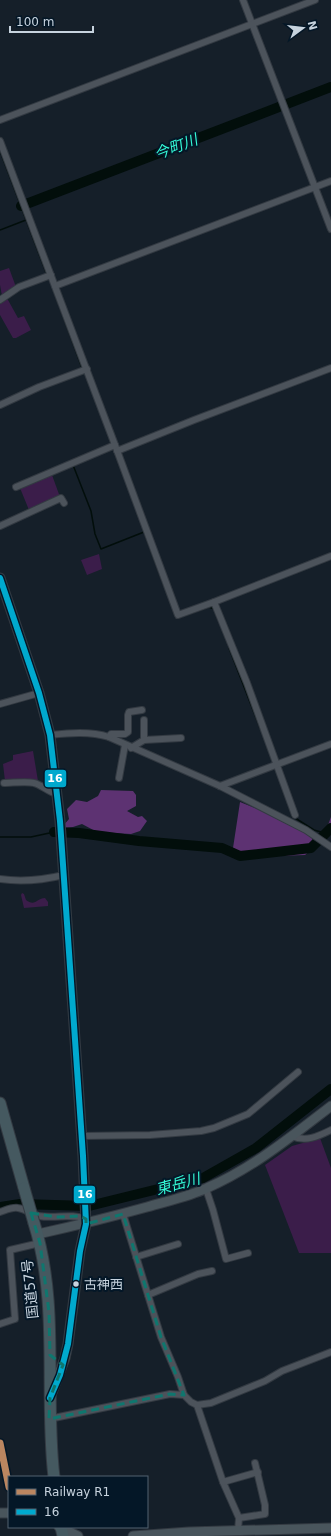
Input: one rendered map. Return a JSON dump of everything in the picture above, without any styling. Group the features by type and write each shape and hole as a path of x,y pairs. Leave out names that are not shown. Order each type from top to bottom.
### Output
{"highway":[{"name":"国道57号","path":"0,1103 39,1239 46,1276 50,1355 49,1419 54,1476"}],"street":[{"path":"243,0 331,229"},
{"path":"0,120 315,0"},
{"path":"0,141 2,152 56,286 178,615 331,556"},
{"path":"56,286 331,181"},
{"path":"0,300 20,287 51,274"},
{"path":"16,487 331,368"},
{"path":"0,405 39,387 87,369"},
{"path":"0,526 61,498 64,503"},
{"path":"0,578 39,693 50,735 64,875 82,1136 86,1219 65,1358 50,1398"},
{"path":"214,602 247,683 295,815"},
{"path":"0,704 39,693"},
{"path":"108,737 111,734 125,734 128,732 129,712 142,710"},
{"path":"144,720 144,740"},
{"path":"50,735 89,733 108,737 220,786 306,830 331,847"},
{"path":"131,748 144,740 181,738"},
{"path":"220,786 331,744"},
{"path":"119,778 125,745"},
{"path":"4,783 32,782 50,792 57,794"},
{"path":"0,879 27,880 64,875"},
{"path":"82,1136 150,1135 201,1131 214,1128 248,1114 298,1072"},
{"path":"0,1324 15,1319 10,1250 86,1219 123,1214 206,1189 236,1174 331,1106"},
{"path":"291,1136 299,1140 307,1139 331,1130"},
{"path":"206,1189 226,1259 248,1253"},
{"path":"0,1212 18,1208 40,1216 80,1216 86,1219"},
{"path":"123,1214 161,1337 184,1395 191,1402 197,1405 211,1403 265,1381 282,1371 330,1354"},
{"path":"136,1257 178,1244"},
{"path":"148,1295 179,1282 212,1271"},
{"path":"50,1355 57,1360 65,1358"},
{"path":"49,1419 170,1394 184,1395"},
{"path":"197,1405 223,1482 239,1518 238,1531"},
{"path":"239,1518 265,1514 265,1505 255,1462"},
{"path":"223,1482 258,1472"},
{"path":"133,1536 238,1531 264,1533 331,1528"},
{"path":"61,1530 78,1536"}],"highlighted area":[{"path":"31,1213 56,1217 80,1216 86,1219 86,1224 123,1214 161,1337 184,1395 170,1394 49,1419 50,1398 63,1365 50,1355 49,1312 40,1243"}],"shaded area":[{"path":"9,268 16,287 2,296 0,271"},
{"path":"8,300 18,318 24,316 31,330 16,338 13,338 0,315 0,302"},
{"path":"52,475 60,497 29,510 20,488"},
{"path":"99,554 102,569 87,575 81,560"},
{"path":"33,751 38,781 28,779 5,781 3,764 13,760 13,755"},
{"path":"101,790 133,791 136,795 136,806 127,811 138,817 142,816 147,821 140,831 131,834 97,832 82,824 64,828 63,826 69,819 67,809 76,800 87,802 98,796"},
{"path":"240,802 305,828 315,843 325,833 331,817 331,835 327,836 305,855 247,857 233,848"},
{"path":"22,893 24,894 26,900 32,903 45,898 48,902 48,906 24,908 21,895"},
{"path":"320,1138 331,1168 331,1253 299,1253 265,1165 292,1146"}],"waterway":[{"name":"今町川","path":"21,206 331,87"},
{"path":"0,151 47,275"},
{"path":"0,230 26,220"},
{"path":"49,278 82,368"},
{"path":"73,465 91,511 95,534 101,549 144,532 164,586"},
{"path":"178,618 209,607 214,609 219,622"},
{"path":"229,648 260,728"},
{"path":"292,816 314,830 321,832"},
{"path":"54,832 79,833 139,841 222,848 240,856 311,848 331,828"},
{"path":"0,837 31,837 54,832"},
{"name":"東岳川","path":"0,1207 20,1204 89,1206 203,1178 256,1148 331,1089"}],"rail line":[{"name":"R1","path":"0,1443 8,1482"}],"transit line":[{"name":"16","path":"0,578 39,693 50,735 60,821 83,1156 86,1224 80,1251 68,1344 60,1375 50,1398"}],"place":[{"name":"古神西","path":"76,1284"}]}
